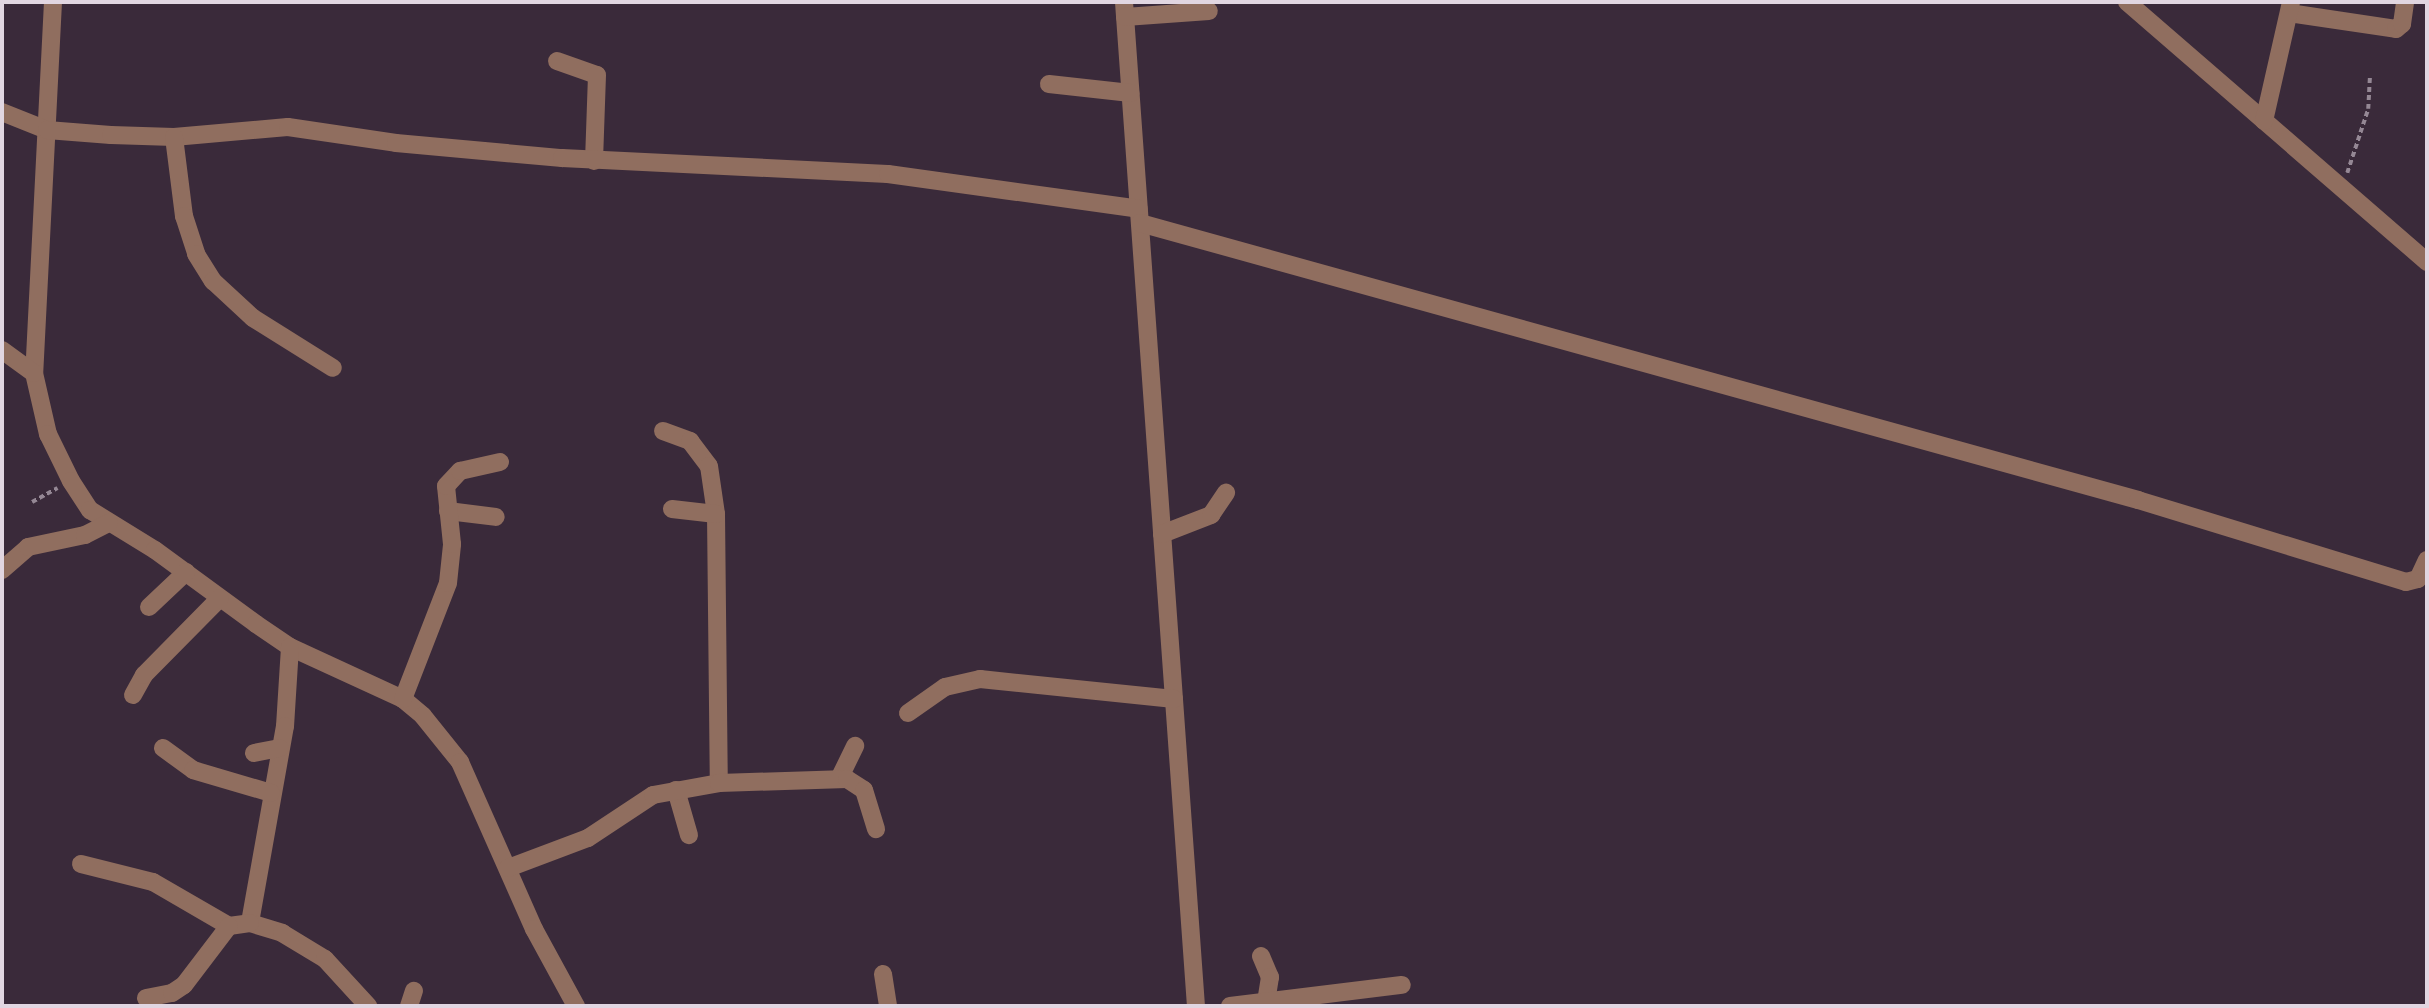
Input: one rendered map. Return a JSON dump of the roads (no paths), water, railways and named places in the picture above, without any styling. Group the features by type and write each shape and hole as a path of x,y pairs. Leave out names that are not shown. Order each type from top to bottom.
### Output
{"street":[{"path":"53,2 34,373 48,434 71,481 90,510 186,572 290,647 403,699 423,716 460,762 534,929 576,1006"},
{"path":"2127,2 2427,262"},
{"path":"2263,121 2290,7 2396,29 2402,24 2405,2"},
{"path":"1196,1006 1125,10 1209,11"},
{"path":"557,61 597,75 594,161"},
{"path":"1049,84 1130,93"},
{"path":"2,112 47,130 174,137 288,127 396,143 594,161 888,174 1140,216 2085,485 2406,582 2418,579 2427,560"},
{"path":"174,137 184,216 196,254 213,281 253,318 333,368"},
{"path":"2,350 34,373"},
{"path":"663,431 682,436 702,452 709,466 716,514 719,783"},
{"path":"403,699 448,583 452,544 448,511 449,480 460,471 500,461"},
{"path":"1162,534 1211,514 1226,493"},
{"path":"672,509 716,514"},
{"path":"448,511 496,517"},
{"path":"2,570 28,547 85,535 109,523"},
{"path":"149,607 186,572"},
{"path":"133,695 144,675 220,598"},
{"path":"250,923 288,703 290,647"},
{"path":"908,713 944,687 980,679 1174,699"},
{"path":"839,779 855,746"},
{"path":"163,748 193,770 271,793"},
{"path":"254,753 280,748"},
{"path":"508,868 588,838 639,802 676,790 719,783 839,779 857,783 863,790 876,829"},
{"path":"676,790 689,835"},
{"path":"81,863 153,882 229,926 250,923 282,933 315,951 368,1006"},
{"path":"146,998 172,993 184,985 229,926"},
{"path":"1261,956 1270,977 1266,1002"},
{"path":"883,974 888,1006"},
{"path":"1230,1006 1402,985"}]}
